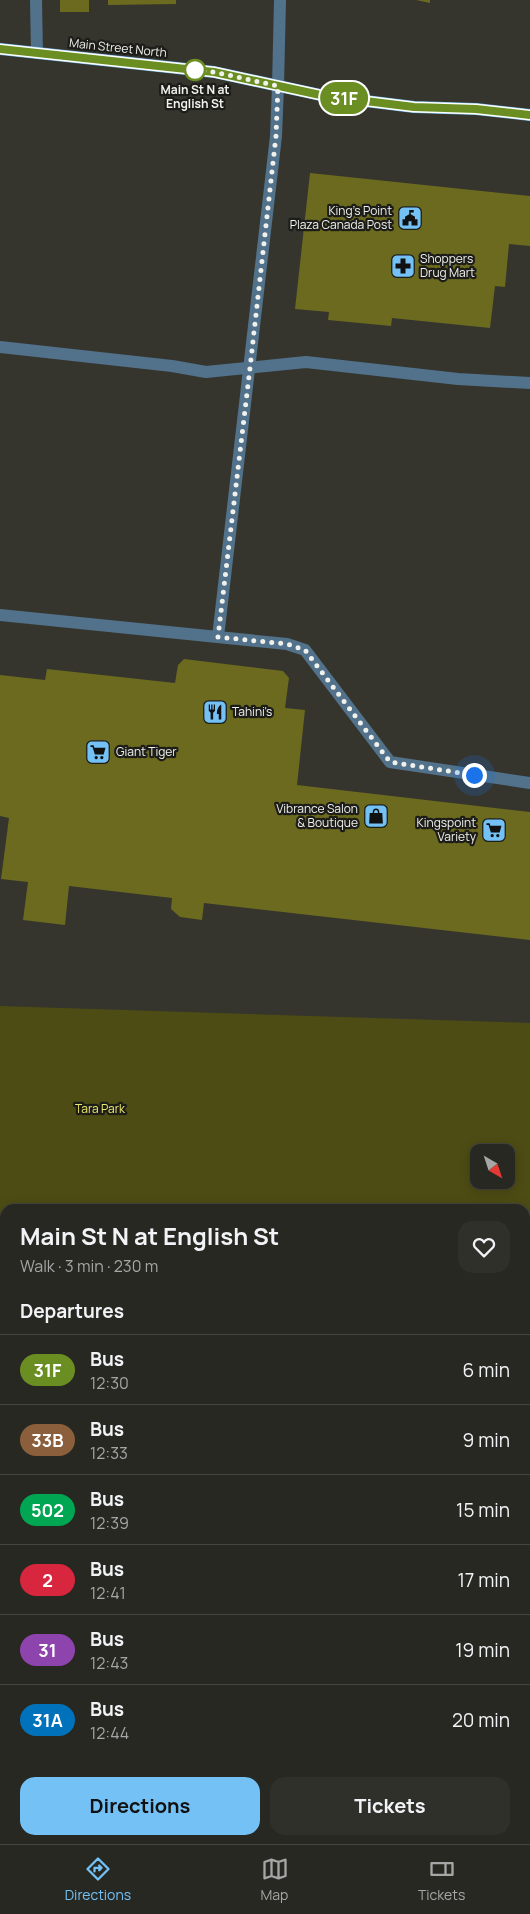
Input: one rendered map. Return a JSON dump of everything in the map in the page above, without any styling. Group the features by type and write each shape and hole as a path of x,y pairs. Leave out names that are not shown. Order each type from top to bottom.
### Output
{"main road":[{"name":"Main Street North","path":"0,49 214,72 325,96 404,106 476,109 530,115"}],"street":[{"path":"36,0 37,53"},
{"path":"218,637 276,136 280,0"},
{"path":"0,347 172,366 206,372 306,362 458,379 530,384"},
{"path":"0,615 287,644 305,650 390,762 530,783"}],"green space":[{"name":"Tara Park","path":"0,1006 530,1023 530,1204 0,1204"}],"building":[{"path":"60,0 89,0 89,12 60,12"},
{"path":"108,0 176,0 176,4 108,5"},
{"path":"416,0 430,0 430,3"},
{"name":"Shoppers Drug Mart","path":"310,173 530,196 530,246 509,244 505,287 495,286 490,328 392,318 391,326 328,320 329,312 295,309"},
{"path":"184,659 283,671 289,678 285,708 305,710 297,785 530,812 530,940 204,903 202,920 180,917 171,909 172,898 69,886 65,925 23,920 28,882 1,879 9,818 0,816 0,675 45,680 47,669 175,683 178,665"}],"bus line":[{"name":"31F","path":"0,49 214,72 325,96 414,107 476,109 530,115"}],"place":[{"name":"Main St N at English St","path":"195,70"},
{"name":"King's Point Plaza Canada Post","path":"410,218"},
{"name":"Shoppers Drug Mart","path":"403,266"},
{"name":"Tahini's","path":"215,712"},
{"name":"Giant Tiger","path":"98,752"},
{"name":"Vibrance Salon & Boutique","path":"376,816"},
{"name":"Kingspoint Variety","path":"494,830"}],"route":[{"path":"195,70 214,72 278,86 276,136 218,637 287,644 305,650 390,762 474,775"}]}
